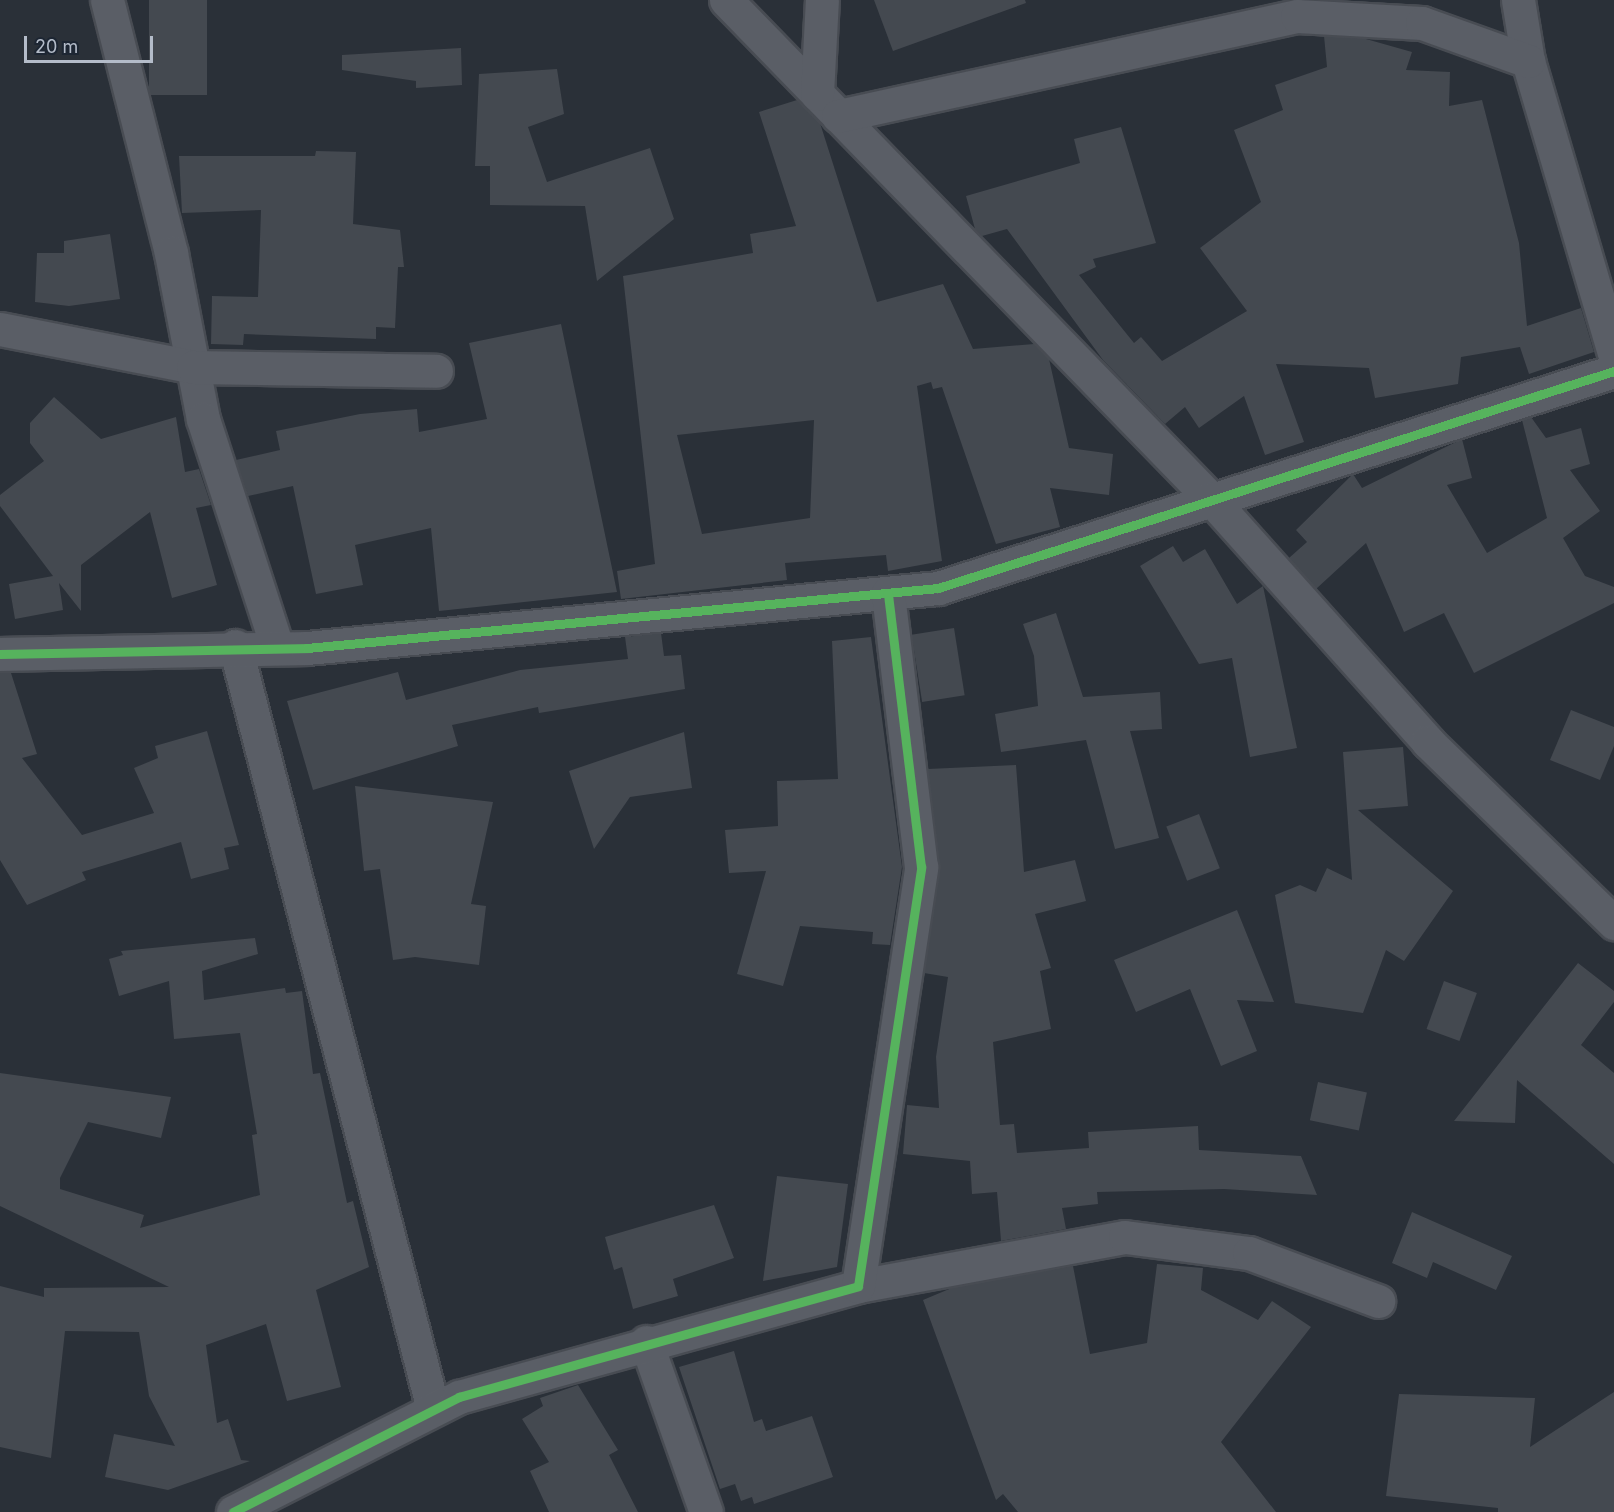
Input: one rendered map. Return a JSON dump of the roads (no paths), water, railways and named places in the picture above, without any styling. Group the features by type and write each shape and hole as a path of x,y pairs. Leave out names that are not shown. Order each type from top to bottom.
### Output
{"street":[{"path":"107,0 171,254 203,418 277,647"},
{"path":"726,0 1211,500 1428,742 1614,923"},
{"path":"822,0 828,105"},
{"path":"1518,0 1528,61 1614,353"},
{"path":"828,105 1297,8 1422,23 1528,61"},
{"path":"0,328 193,367 435,371"},
{"path":"0,654 235,645 277,647 938,588 1614,371"},
{"path":"858,1286 921,867 888,593"},
{"path":"235,645 433,1409"},
{"path":"233,1512 270,1503 433,1409 459,1397 646,1342 858,1286 1125,1237 1249,1252 1378,1301"},
{"path":"646,1342 706,1512"}]}
